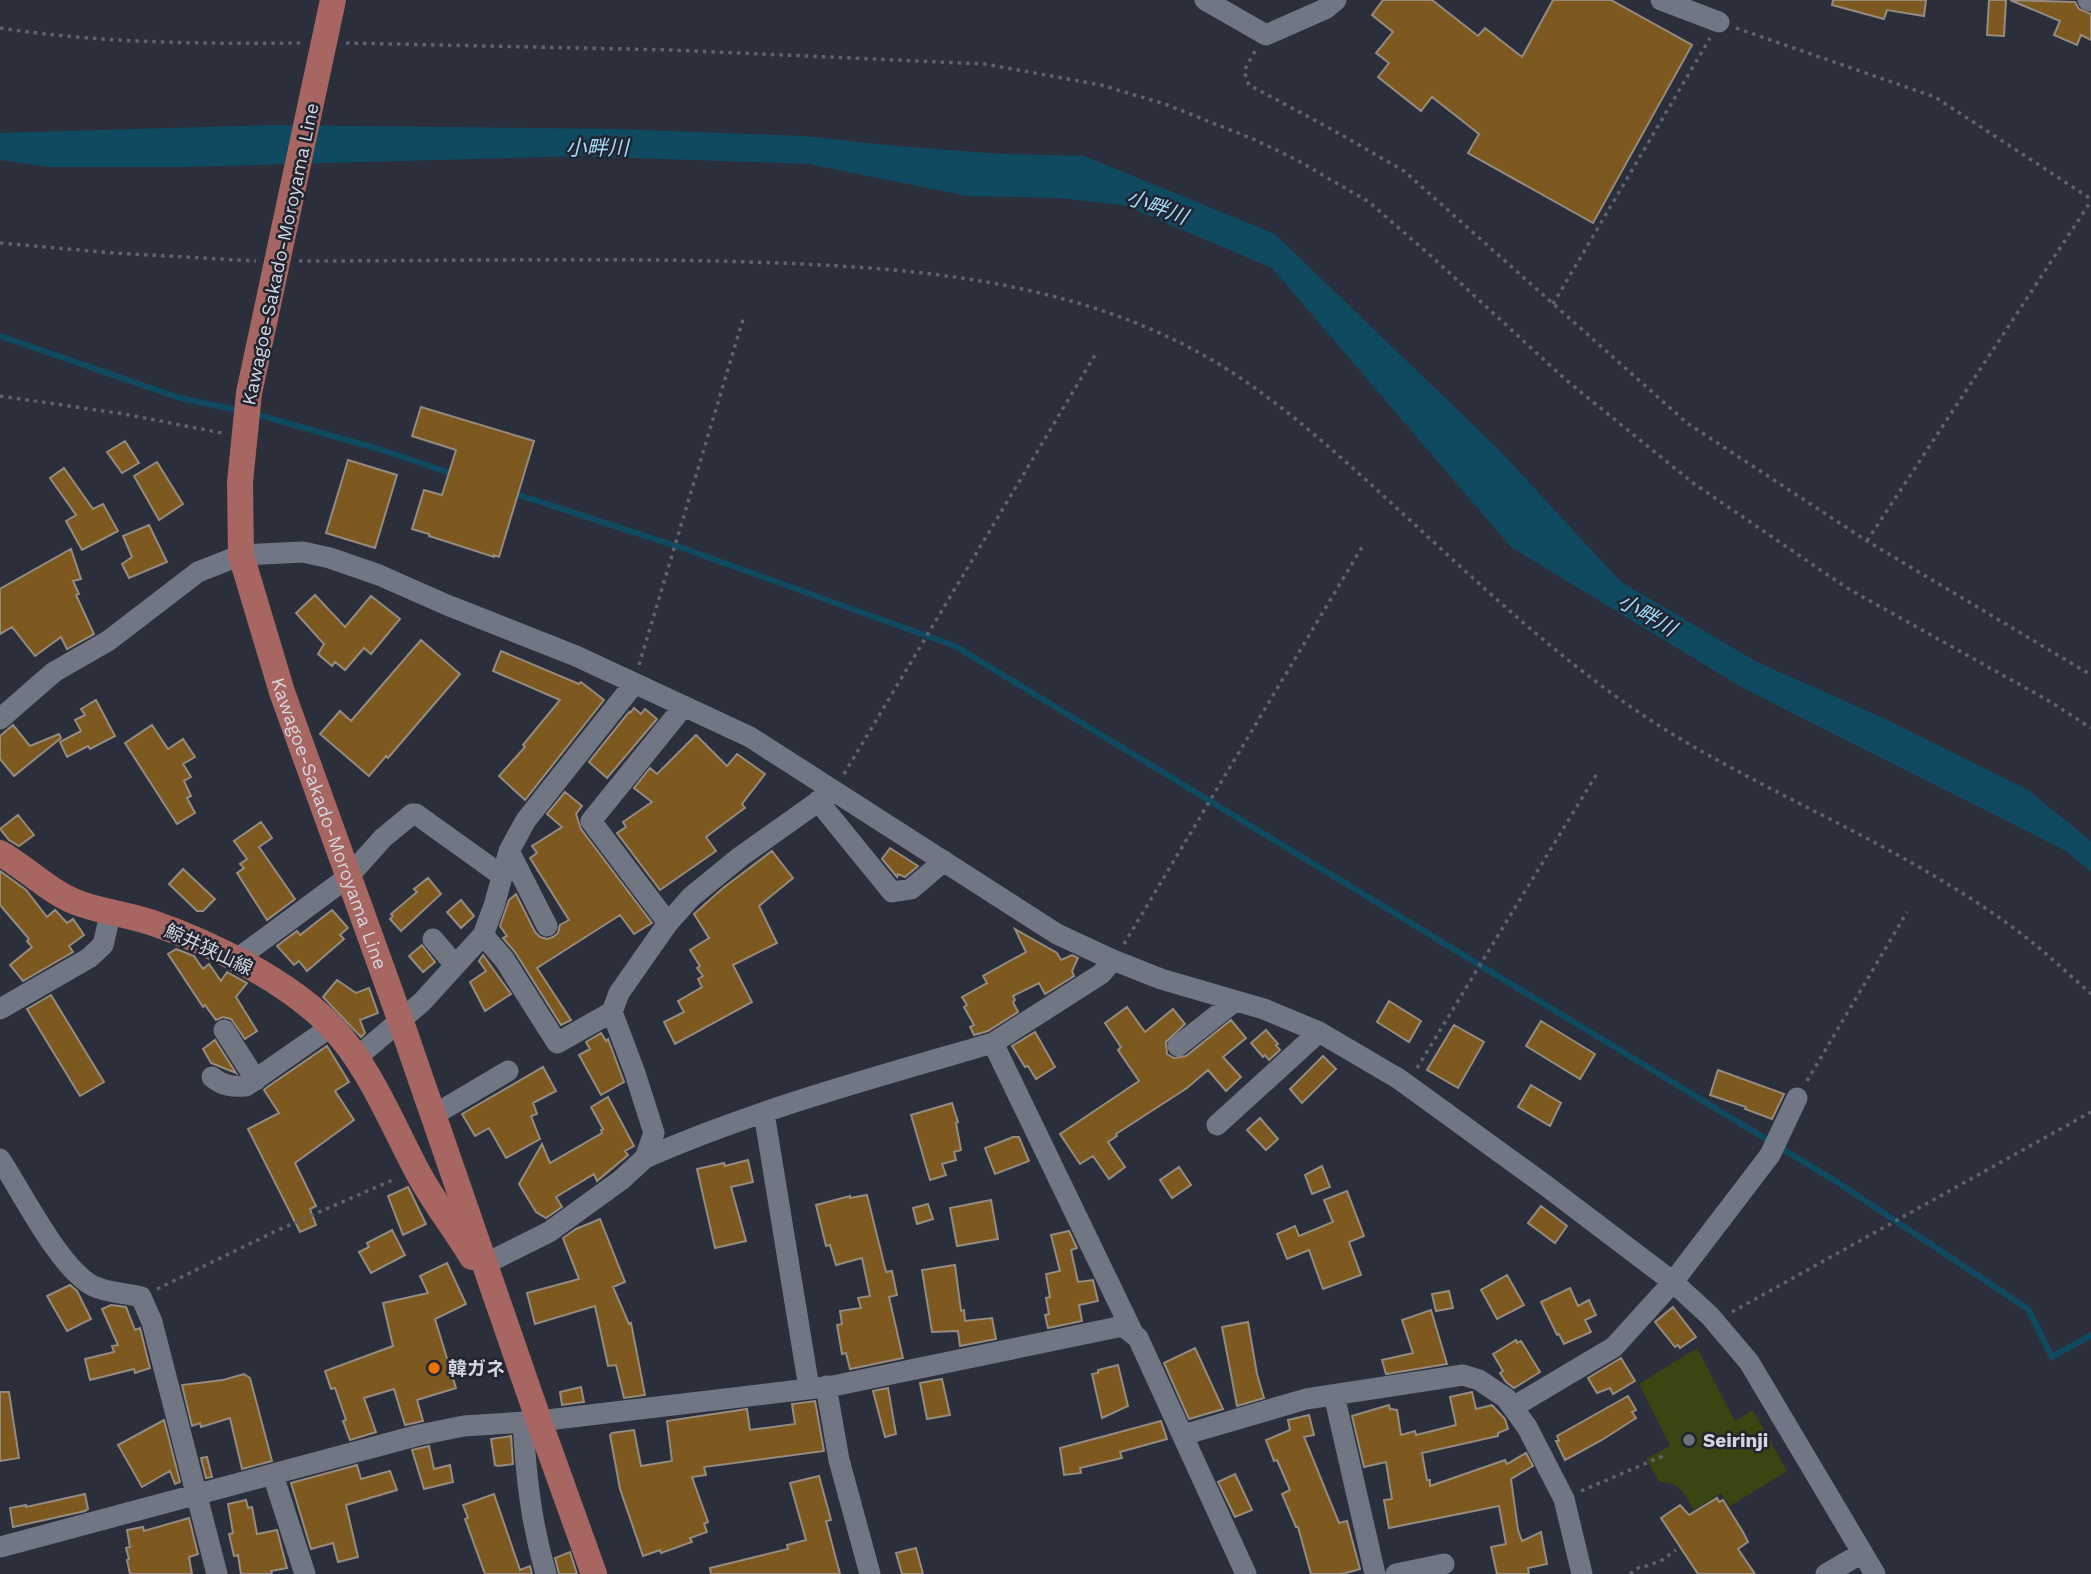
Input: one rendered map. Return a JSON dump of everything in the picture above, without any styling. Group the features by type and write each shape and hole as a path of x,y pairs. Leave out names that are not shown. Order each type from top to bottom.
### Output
{"main road":[{"name":"Kawagoe-Sakado-Moroyama Line","path":"332,0 248,393 240,482 241,555 282,692 512,1339 531,1422 594,1574"},
{"name":"鯨井狭山線","path":"0,853 79,904 154,923 237,959 296,996 332,1026 356,1058 397,1131"},
{"path":"397,1131 409,1139 421,1138 429,1131 429,1114 423,1087"},
{"path":"397,1131 423,1159 451,1165"},
{"path":"397,1131 416,1170 477,1267 512,1339"},
{"path":"416,1170 432,1174 451,1165"}],"street":[{"path":"1205,0 1266,35 1325,9 1336,0"},
{"path":"1661,0 1718,22"},
{"path":"1,715 54,672 108,641 198,572 241,555 303,552 330,558 379,575 576,656 750,737 826,796 944,861 1057,934 1113,961 1161,979 1264,1009 1320,1032 1407,1085 1673,1282 1715,1321 1749,1362 1875,1574"},
{"path":"356,1058 422,1002 482,935 494,906 509,851 526,820 634,684"},
{"path":"668,923 591,821 684,706"},
{"path":"826,796 892,892 911,889 944,861"},
{"path":"482,935 504,959 557,1043 612,1012 619,993 668,923 691,897 826,796"},
{"path":"237,959 348,877 383,838 412,814 416,814 502,875"},
{"path":"509,851 547,926"},
{"path":"0,1009 89,958 103,945 111,911"},
{"path":"433,939 454,965"},
{"path":"485,1264 549,1232 621,1181 645,1158 705,1132 993,1043 1101,974 1113,961"},
{"path":"1178,1046 1235,1000"},
{"path":"612,1012 654,1133 645,1158"},
{"path":"212,1077 231,1087 246,1086 332,1026"},
{"path":"224,1030 257,1080"},
{"path":"1217,1125 1320,1032"},
{"path":"993,1043 1133,1333"},
{"path":"432,1116 508,1071"},
{"path":"1513,1407 1614,1347 1673,1282 1770,1155 1797,1098"},
{"path":"764,1113 817,1387 870,1574"},
{"path":"0,1159 69,1266 91,1285 141,1297 152,1322 217,1574"},
{"path":"0,1547 419,1435 464,1426 531,1422 817,1387 1123,1326 1139,1338 1238,1572"},
{"path":"1182,1435 1307,1399 1463,1375 1490,1387 1513,1407 1527,1427 1564,1499 1582,1574"},
{"path":"1334,1395 1376,1574"},
{"path":"531,1422 526,1479 534,1533 545,1574"},
{"path":"273,1475 305,1574"},
{"path":"1826,1574 1862,1553"},
{"path":"1396,1574 1444,1564"}],"path":[{"path":"1553,304 1718,22 1935,97 2091,200 1867,541"},
{"path":"0,27 36,33 140,41 672,50 985,64 1101,85 1177,108 1297,160 1369,202 1566,380 1693,483 1847,588 2049,701 2091,728"},
{"path":"1266,35 1244,71 1249,85 1404,171 1687,423 1867,541 2091,675"},
{"path":"0,243 114,253 278,259 650,260 821,264 926,272 1008,285 1059,297 1150,328 1229,371 1308,427 1464,570 1596,682 1666,732 1776,793 1896,854 1975,902 2037,946 2091,994"},
{"path":"634,684 744,316"},
{"path":"826,796 1094,355"},
{"path":"0,396 124,414 244,437"},
{"path":"1113,961 1362,547"},
{"path":"1407,1085 1598,772"},
{"path":"1797,1098 1907,912"},
{"path":"1715,1321 2091,1112"},
{"path":"141,1297 278,1230 416,1170"},
{"path":"1564,1499 1663,1456"},
{"path":"1630,1574 1642,1566 1662,1560 1676,1550"}],"green space":[{"path":"1697,1348 1735,1421 1753,1410 1787,1471 1730,1506 1721,1493 1694,1510 1677,1486 1659,1482 1646,1459 1670,1446 1639,1384"}],"water":[{"name":"小畔川","path":"272,125 612,129 803,136 1001,154 1084,156 1275,234 1499,450 1621,582 1757,662 1883,718 2028,790 2091,841 2091,872 2066,851 1743,688 1511,547 1272,268 1124,205 1059,198 967,196 809,164 579,156 182,167 50,167 0,160 0,133"}],"building":[{"path":"1383,0 1432,0 1478,36 1485,28 1522,57 1553,0 1611,0 1692,45 1593,223 1468,153 1479,134 1432,97 1421,111 1378,77 1389,63 1376,53 1393,32 1372,15"},
{"path":"1833,0 1926,0 1924,16 1887,10 1884,19 1832,5"},
{"path":"1989,0 2006,0 2004,36 1987,35"},
{"path":"2010,0 2075,2 2079,9 2091,14 2091,40 2081,35 2077,45 2054,35 2060,21"},
{"path":"421,407 534,441 499,557 412,529 424,490 442,495 456,450 412,436"},
{"path":"125,441 139,463 122,473 107,452"},
{"path":"348,460 397,475 375,548 326,533"},
{"path":"157,462 183,504 159,520 134,476"},
{"path":"64,468 93,509 103,504 118,531 82,550 66,521 76,515 50,478"},
{"path":"149,525 167,562 129,578 122,564 132,557 123,536"},
{"path":"71,549 81,579 73,581 79,594 76,595 94,634 67,649 61,637 35,656 12,627 0,634 0,589"},
{"path":"315,595 345,627 371,596 400,619 371,654 364,648 345,670 335,662 332,666 318,654 324,644 296,613"},
{"path":"421,640 460,674 388,758 386,756 369,776 320,734 340,711 351,721"},
{"path":"501,651 579,684 581,682 604,700 525,800 499,776 525,747 523,745 560,700 493,671"},
{"path":"96,700 115,736 67,757 60,742 81,731 75,720 85,715 81,709"},
{"path":"634,708 641,714 645,709 657,719 607,778 589,762"},
{"path":"13,725 30,746 59,734 61,738 14,776 0,759 0,736"},
{"path":"152,725 168,749 183,739 195,757 183,764 191,777 184,781 191,796 187,798 195,813 177,824 125,743"},
{"path":"696,735 727,766 737,754 765,774 742,804 745,808 706,837 716,851 660,890 617,833 626,827 623,822 652,802 634,788 650,768 657,774"},
{"path":"565,792 582,806 576,814 581,829 652,923 634,934 620,915 537,968 571,1020 561,1025 515,952 503,938 507,936 500,926 509,900 516,894 540,937 553,937 558,933 560,925 569,920 530,858 537,853 532,846 562,827 547,814"},
{"path":"18,815 34,835 19,846 9,840 0,829"},
{"path":"261,822 272,838 259,847 295,899 267,920 237,873 244,868 240,864 247,859 234,841"},
{"path":"890,848 918,866 905,877 898,874 897,877 882,859"},
{"path":"772,851 793,878 759,906 777,943 733,965 752,1002 675,1044 664,1022 684,1012 678,1001 702,987 698,979 703,976 697,968 700,966 690,950 709,938 694,914"},
{"path":"183,869 215,899 203,911 197,911 169,884"},
{"path":"0,871 26,890 47,917 55,910 67,923 73,919 84,935 69,946 73,952 23,981 10,965 32,947 27,941 29,939 0,905"},
{"path":"428,878 441,894 401,931 390,919 393,916 391,914 417,892 414,889"},
{"path":"461,900 474,916 461,928 447,912"},
{"path":"332,910 348,928 340,935 344,939 307,971 299,961 294,965 277,946 297,931 300,935"},
{"path":"1015,929 1057,953 1061,960 1072,955 1078,958 1072,971 1074,976 1045,994 1039,983 1013,996 1018,1012 988,1031 974,1035 970,1027 974,1025 964,1007 967,1005 962,997 987,983 983,976 1026,952"},
{"path":"422,945 435,962 423,972 409,956"},
{"path":"176,949 194,956 203,969 209,964 221,981 227,972 247,983 236,997 257,1031 245,1039 231,1019 223,1017 216,1020 205,1005 203,1007 168,954"},
{"path":"483,955 511,994 485,1011 470,982 486,971 479,961"},
{"path":"337,980 356,993 369,988 378,1013 360,1020 365,1033 361,1037 323,997"},
{"path":"51,995 104,1082 80,1096 27,1009"},
{"path":"1389,1001 1421,1021 1409,1042 1377,1022"},
{"path":"1127,1007 1145,1032 1173,1009 1185,1024 1166,1042 1167,1054 1174,1058 1186,1056 1231,1020 1246,1038 1223,1057 1241,1077 1226,1091 1208,1070 1187,1088 1108,1142 1125,1167 1109,1179 1093,1156 1080,1164 1060,1134 1139,1081 1118,1050 1121,1047 1105,1023"},
{"path":"1541,1021 1595,1054 1580,1079 1526,1046"},
{"path":"1454,1025 1484,1042 1458,1088 1427,1070"},
{"path":"1266,1030 1280,1050 1269,1060 1251,1043"},
{"path":"1035,1032 1055,1067 1036,1079 1012,1046"},
{"path":"601,1033 606,1041 608,1039 624,1082 601,1095 579,1055 590,1049 586,1042"},
{"path":"215,1040 236,1073 211,1063 203,1049"},
{"path":"327,1046 349,1082 335,1091 354,1120 295,1163 316,1206 310,1209 316,1225 300,1232 248,1129 279,1113 264,1090"},
{"path":"1323,1056 1336,1069 1302,1103 1290,1089"},
{"path":"543,1067 556,1091 533,1103 537,1114 531,1116 540,1139 506,1158 489,1128 475,1136 462,1114"},
{"path":"1718,1070 1784,1094 1772,1119 1710,1095"},
{"path":"1531,1085 1561,1103 1550,1126 1518,1107"},
{"path":"608,1097 634,1146 625,1151 628,1155 597,1181 594,1174 556,1197 562,1207 546,1218 536,1212 519,1184 542,1144 550,1163 602,1133 603,1129 591,1107"},
{"path":"952,1103 958,1122 961,1150 954,1152 956,1160 942,1164 946,1175 930,1180 911,1115"},
{"path":"1260,1118 1278,1139 1266,1150 1247,1130"},
{"path":"1019,1137 1029,1161 995,1174 985,1148"},
{"path":"748,1160 753,1182 731,1187 746,1241 715,1248 697,1169"},
{"path":"1322,1166 1330,1187 1312,1194 1305,1175"},
{"path":"1179,1167 1191,1185 1172,1198 1160,1180"},
{"path":"408,1187 426,1224 403,1235 388,1196"},
{"path":"1347,1191 1364,1236 1349,1242 1361,1275 1323,1289 1309,1250 1287,1259 1277,1234 1295,1226 1299,1236 1333,1222 1324,1200"},
{"path":"867,1195 886,1272 892,1271 897,1295 889,1297 903,1358 850,1369 846,1353 842,1354 837,1325 842,1324 840,1311 861,1308 858,1298 870,1296 862,1258 836,1265 830,1245 826,1246 816,1205 850,1196"},
{"path":"991,1200 998,1239 957,1246 950,1208"},
{"path":"928,1204 933,1219 917,1224 913,1208"},
{"path":"1541,1206 1567,1226 1555,1243 1528,1223"},
{"path":"600,1219 625,1282 613,1287 629,1324 631,1323 645,1395 624,1398 616,1365 608,1366 595,1306 535,1324 527,1293 579,1279 563,1238"},
{"path":"392,1230 405,1255 371,1273 359,1252 369,1247 367,1243"},
{"path":"1069,1231 1077,1248 1071,1250 1078,1282 1093,1280 1098,1301 1079,1305 1082,1321 1048,1328 1045,1315 1049,1314 1046,1298 1050,1297 1046,1274 1060,1271 1051,1235"},
{"path":"447,1263 466,1304 435,1319 456,1388 417,1400 423,1421 405,1425 394,1389 364,1398 376,1432 350,1440 335,1388 331,1389 325,1371 393,1346 383,1303 428,1293 420,1276"},
{"path":"955,1265 961,1311 964,1310 965,1321 992,1318 996,1339 960,1346 958,1331 932,1332 922,1270"},
{"path":"1507,1275 1524,1305 1497,1319 1481,1290"},
{"path":"70,1285 77,1291 91,1319 67,1331 47,1296"},
{"path":"1570,1288 1578,1306 1589,1300 1596,1315 1585,1320 1591,1332 1564,1344 1541,1302"},
{"path":"1449,1291 1453,1308 1436,1311 1432,1294"},
{"path":"111,1305 126,1307 135,1330 140,1328 150,1368 135,1373 134,1369 90,1380 85,1359 114,1352 112,1346 118,1345 102,1309"},
{"path":"1673,1307 1696,1337 1680,1348 1678,1345 1675,1347 1655,1322"},
{"path":"1431,1310 1447,1364 1386,1374 1382,1360 1413,1353 1402,1320"},
{"path":"1248,1322 1264,1398 1237,1406 1222,1327"},
{"path":"1516,1340 1517,1343 1521,1341 1540,1372 1514,1388 1500,1373 1503,1371 1493,1354"},
{"path":"1195,1348 1223,1409 1189,1419 1164,1363"},
{"path":"1621,1358 1635,1381 1613,1394 1610,1388 1597,1393 1588,1378"},
{"path":"1118,1365 1128,1406 1102,1418 1092,1374"},
{"path":"244,1374 250,1378 272,1461 242,1469 230,1418 201,1427 200,1423 192,1426 182,1385 223,1380"},
{"path":"942,1379 950,1415 927,1419 920,1383"},
{"path":"581,1387 584,1402 562,1405 560,1392"},
{"path":"888,1388 896,1434 885,1437 873,1391"},
{"path":"0,1392 9,1392 19,1458 0,1461"},
{"path":"1472,1392 1476,1409 1492,1405 1505,1419 1508,1429 1498,1433 1498,1436 1422,1453 1427,1480 1430,1480 1430,1486 1505,1460 1507,1464 1526,1453 1533,1466 1511,1479 1518,1530 1522,1541 1541,1532 1547,1564 1528,1568 1529,1574 1497,1574 1491,1547 1506,1544 1499,1506 1389,1528 1384,1500 1392,1499 1386,1462 1364,1467 1352,1416 1389,1405 1390,1409 1397,1410 1401,1435 1415,1431 1416,1435 1456,1425 1450,1397"},
{"path":"1628,1396 1636,1410 1632,1412 1636,1418 1565,1460 1556,1441 1559,1441 1557,1436"},
{"path":"815,1401 824,1451 704,1467 706,1475 692,1477 708,1522 704,1524 707,1532 690,1538 692,1542 643,1556 620,1489 610,1435 612,1433 634,1430 641,1466 672,1461 667,1421 747,1409 750,1430 795,1424 792,1404"},
{"path":"1309,1415 1314,1435 1304,1437 1339,1523 1347,1521 1360,1569 1342,1574 1311,1574 1298,1527 1282,1494 1290,1490 1266,1440 1290,1430 1288,1420"},
{"path":"164,1420 180,1482 175,1484 170,1471 142,1487 118,1445"},
{"path":"1161,1421 1167,1439 1120,1452 1122,1458 1080,1468 1081,1473 1064,1475 1060,1448"},
{"path":"511,1436 513,1464 495,1465 491,1439"},
{"path":"429,1446 434,1469 450,1465 453,1482 424,1489 412,1450"},
{"path":"207,1457 212,1477 206,1478 201,1458"},
{"path":"357,1465 361,1479 390,1471 397,1490 346,1505 358,1557 338,1562 333,1543 311,1549 291,1483"},
{"path":"1235,1474 1252,1510 1235,1517 1218,1482"},
{"path":"819,1476 831,1520 826,1521 840,1574 711,1574 710,1568 788,1549 787,1545 806,1540 790,1483"},
{"path":"85,1494 88,1509 85,1511 13,1527 10,1508"},
{"path":"494,1494 520,1570 530,1566 532,1574 485,1574 465,1519 468,1518 463,1505"},
{"path":"1717,1498 1719,1502 1723,1500 1748,1542 1738,1549 1755,1574 1698,1574 1661,1518 1680,1505 1689,1515"},
{"path":"246,1500 248,1508 252,1507 257,1534 277,1530 287,1568 271,1571 272,1574 241,1574 238,1555 234,1556 229,1534 233,1533 228,1504"},
{"path":"189,1518 198,1554 189,1557 192,1574 130,1574 126,1548 130,1547 127,1530 143,1527 144,1531"},
{"path":"916,1548 923,1574 902,1574 896,1553"},
{"path":"570,1552 577,1574 559,1574 555,1558"}],"waterway":[{"path":"0,336 180,398 242,411"},
{"path":"252,413 382,450 456,475"},
{"path":"510,492 685,549 955,646 1840,1184 2028,1309 2052,1357 2091,1335"}],"place":[{"name":"韓ガネ","path":"434,1368"},
{"name":"Seirinji","path":"1689,1440"}]}
